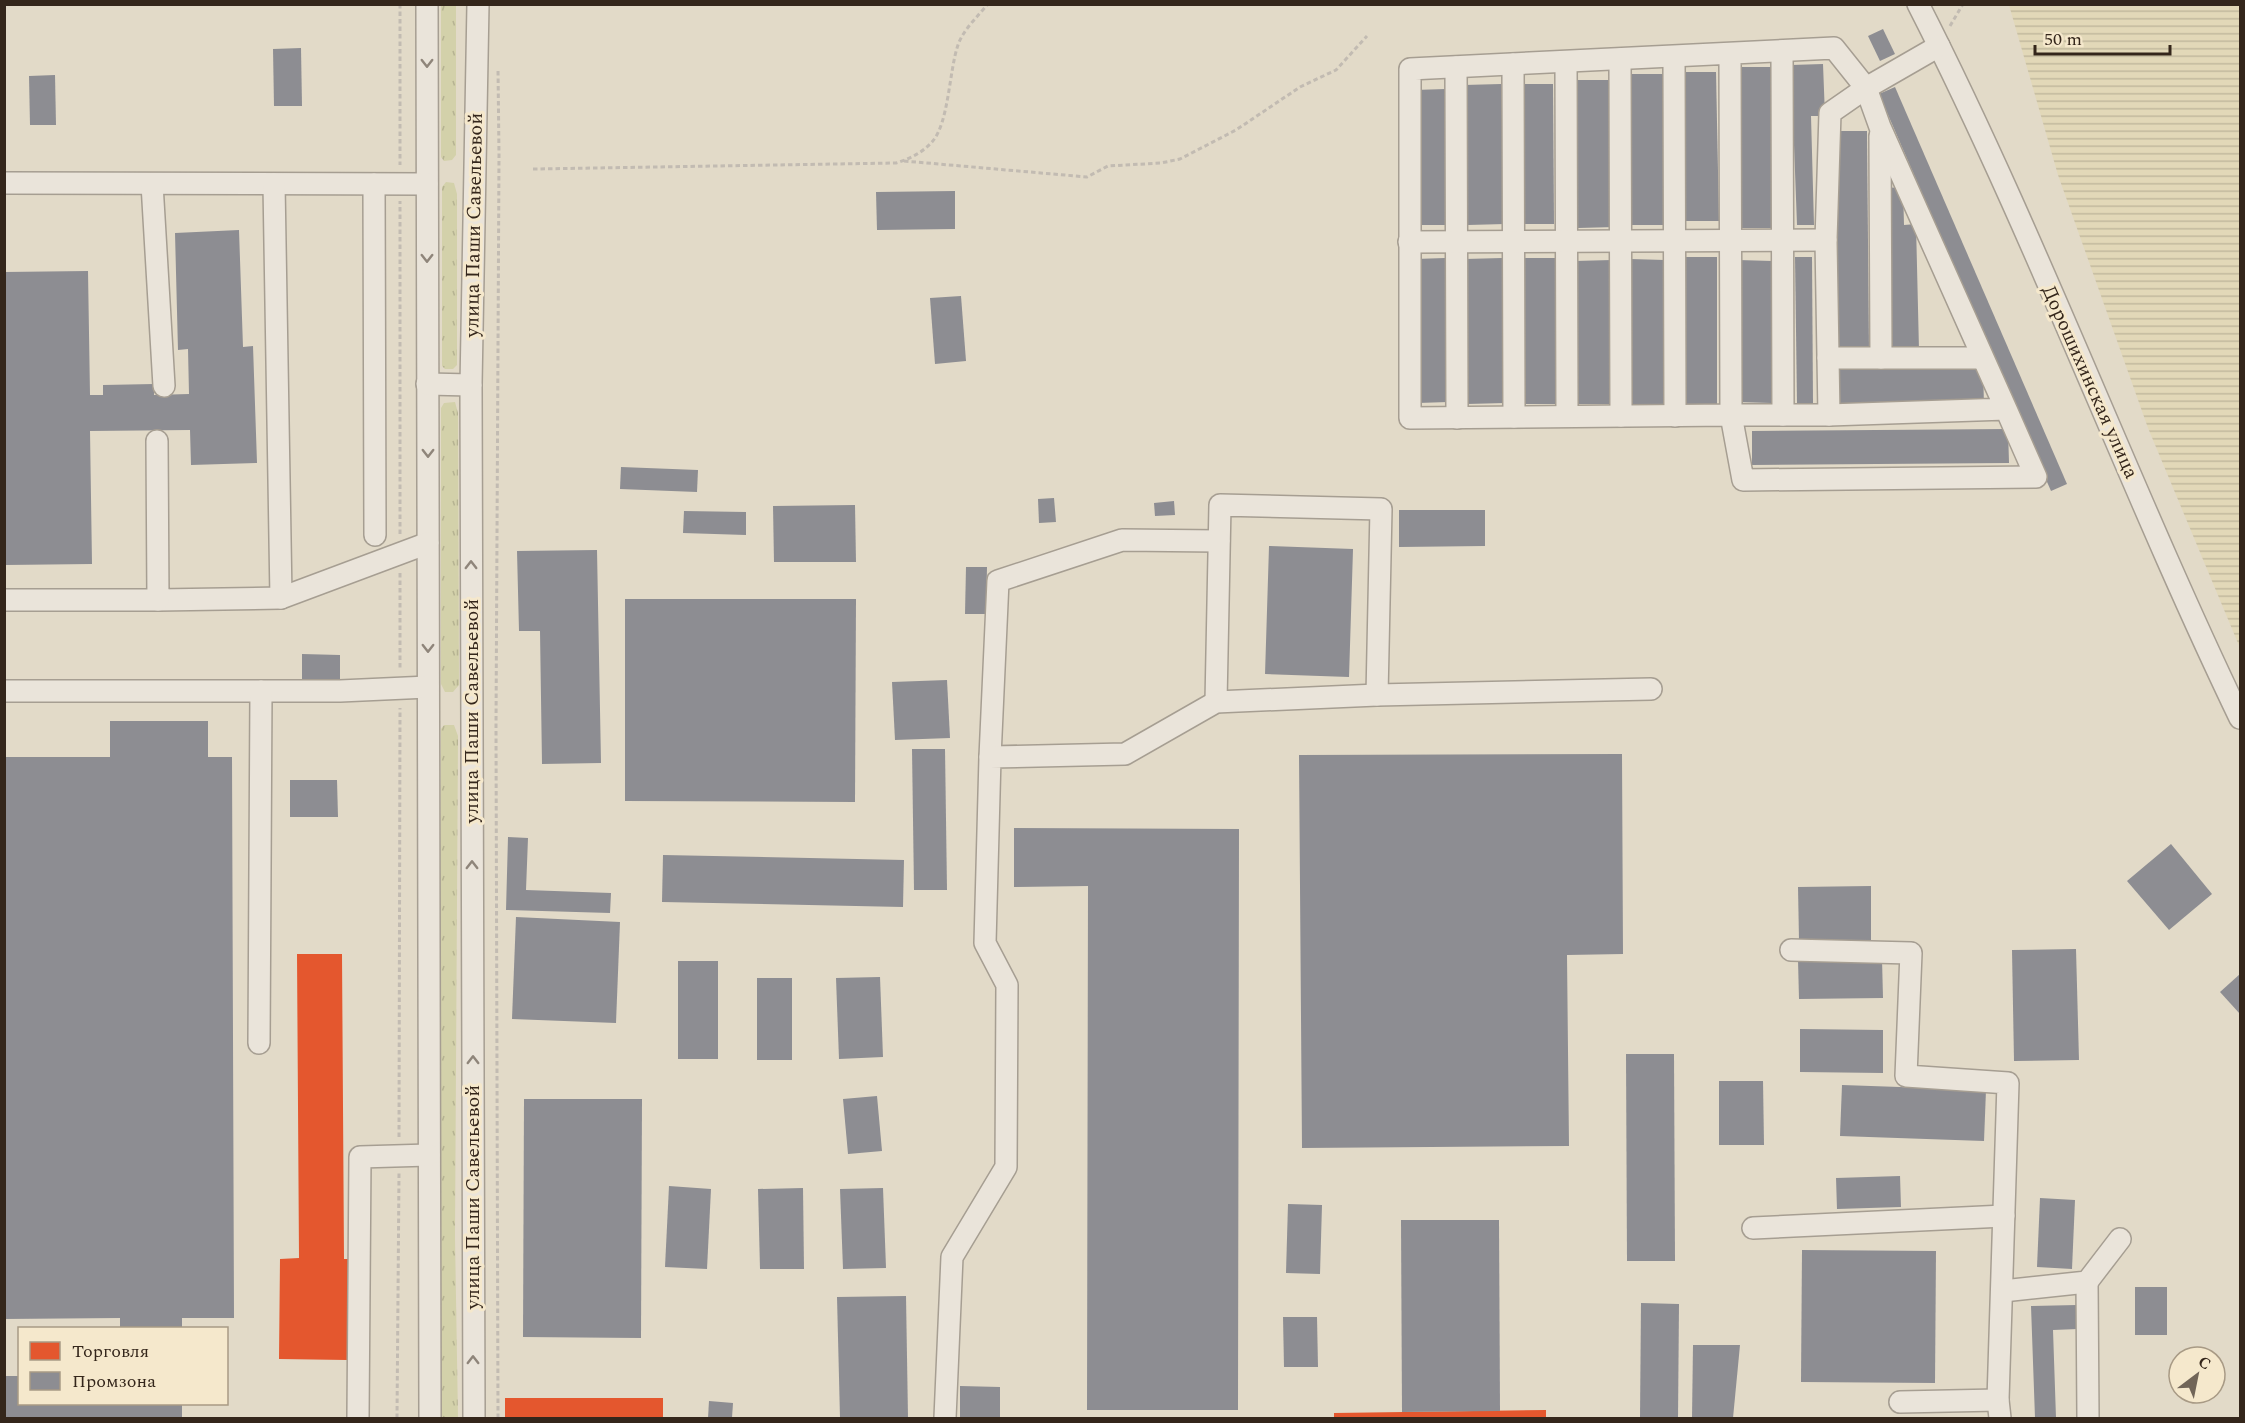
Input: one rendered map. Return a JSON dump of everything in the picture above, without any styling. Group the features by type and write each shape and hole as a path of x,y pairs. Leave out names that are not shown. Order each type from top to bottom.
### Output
{"street":[{"path":"427,4 430,1419"},
{"name":"улица Паши Савельевой","path":"474,1419 471,385 478,4"},
{"name":"Дорошихинская улица","path":"1918,4 2005,187 2203,641 2241,718"},
{"path":"1829,415 1826,240 1830,113 1866,88 1939,46"},
{"path":"1730,54 1731,415 1743,480 2036,477 2006,409 1982,358 1880,127 1866,88 1834,48 1410,69 1410,418 1567,416 1675,416 1731,415 1829,415 2006,409"},
{"path":"1782,51 1783,415"},
{"path":"1674,57 1675,416"},
{"path":"1620,59 1621,416"},
{"path":"1566,62 1567,416"},
{"path":"1513,64 1514,417"},
{"path":"1456,67 1457,418"},
{"path":"1880,127 1881,358"},
{"path":"4,183 427,184"},
{"path":"152,184 164,386"},
{"path":"274,184 281,598"},
{"path":"374,184 375,535"},
{"path":"1409,242 1826,240"},
{"path":"1828,358 1982,358"},
{"path":"427,384 471,385"},
{"path":"157,441 158,600"},
{"path":"1215,702 1220,504 1381,509 1377,695"},
{"path":"945,1419 952,1257 1006,1167 1007,985 985,943 998,581 1122,540 1219,541"},
{"path":"4,600 281,598 428,543"},
{"path":"4,691 261,691 428,687"},
{"path":"990,757 1125,754 1215,702 1377,695 1651,689"},
{"path":"259,1043 261,691"},
{"path":"1791,950 1911,953 1906,1076 2008,1083 1999,1409 1900,1402"},
{"path":"357,1419 360,1157 429,1155"},
{"path":"1753,1228 2004,1216"},
{"path":"2088,1419 2087,1282 2120,1239"},
{"path":"2003,1292 2087,1282"}],"path":[{"path":"397,1419 400,4"},
{"path":"533,169 896,164 914,156 932,142 940,129 958,44 988,4"},
{"path":"902,161 1087,177 1108,166 1161,163 1180,159 1236,130 1300,87 1336,70 1367,36"},
{"path":"498,62 500,155 496,715 498,1419"}],"shaded area":[{"path":"2009,5 2240,5 2240,648 2148,428 2058,175"}],"green space":[{"path":"441,5 456,5 456,155 452,160 444,161 441,157"},
{"path":"446,182 454,183 457,194 457,365 453,369 445,369 442,366 442,187"},
{"path":"455,402 458,413 459,685 453,692 445,692 441,684 441,408 444,403"},
{"path":"444,725 454,725 458,736 455,1237 458,1418 437,1418 441,729"}],"building: Торговля":[{"path":"297,954 342,954 344,1259 348,1259 347,1360 279,1359 280,1259 299,1258"},
{"path":"505,1398 663,1398 663,1418 505,1418"},
{"path":"1546,1410 1546,1418 1334,1418 1334,1413"}],"building: Промзона":[{"path":"1883,29 1895,54 1880,61 1868,36"},
{"path":"301,48 302,106 274,106 273,49"},
{"path":"1823,64 1825,116 1811,116 1814,225 1797,225 1791,65"},
{"path":"1738,67 1771,67 1773,228 1740,228"},
{"path":"1682,72 1716,72 1719,221 1684,221"},
{"path":"1628,74 1665,74 1667,225 1629,225"},
{"path":"55,75 56,125 30,125 29,76"},
{"path":"1575,80 1612,80 1615,227 1578,228"},
{"path":"1501,84 1505,224 1468,225 1464,85"},
{"path":"1520,84 1553,84 1554,224 1521,224"},
{"path":"1895,87 2067,484 2051,491 1879,94"},
{"path":"1446,89 1447,225 1415,225 1414,90"},
{"path":"1833,131 1867,131 1869,352 1836,353"},
{"path":"1903,187 1904,225 1916,224 1919,350 1889,350 1886,188"},
{"path":"955,191 955,229 877,230 876,192"},
{"path":"239,230 243,347 253,346 257,463 191,465 190,430 90,431 92,564 5,565 5,272 88,271 90,395 103,395 103,385 154,384 154,395 189,394 188,349 178,350 175,233"},
{"path":"1684,257 1717,257 1717,406 1683,405"},
{"path":"1795,257 1812,257 1813,403 1797,403"},
{"path":"1445,258 1448,402 1418,403 1415,259"},
{"path":"1502,258 1505,403 1467,404 1465,259"},
{"path":"1520,258 1556,258 1557,404 1521,404"},
{"path":"1630,259 1665,260 1663,406 1628,406"},
{"path":"1612,260 1615,404 1578,404 1575,261"},
{"path":"1738,260 1772,261 1771,403 1736,402"},
{"path":"961,296 966,361 935,364 930,298"},
{"path":"1983,369 1984,405 1837,406 1836,370"},
{"path":"2008,429 2009,463 1752,465 1752,431"},
{"path":"621,467 698,470 697,492 620,489"},
{"path":"1054,498 1056,522 1039,523 1038,499"},
{"path":"1174,501 1175,515 1155,516 1154,503"},
{"path":"855,505 856,562 774,562 773,506"},
{"path":"1399,510 1485,510 1485,546 1399,547"},
{"path":"684,511 746,512 746,535 683,533"},
{"path":"1269,546 1353,549 1349,677 1265,674"},
{"path":"597,550 601,763 542,764 540,631 519,631 517,551"},
{"path":"966,567 987,567 986,614 965,614"},
{"path":"625,599 856,599 855,802 625,801"},
{"path":"302,654 340,655 340,681 302,681"},
{"path":"947,680 950,738 895,740 892,682"},
{"path":"110,721 208,721 208,757 232,757 234,1318 182,1318 182,1327 120,1327 120,1318 4,1319 4,757 110,757"},
{"path":"912,749 945,749 947,890 914,890"},
{"path":"1622,754 1623,954 1567,955 1569,1146 1302,1148 1299,755"},
{"path":"290,780 337,780 338,817 290,817"},
{"path":"1014,828 1239,829 1238,1410 1087,1410 1088,886 1014,887"},
{"path":"508,837 528,838 526,890 611,893 610,913 506,910"},
{"path":"2171,844 2212,894 2169,930 2127,881"},
{"path":"663,855 904,860 903,907 662,902"},
{"path":"1871,886 1871,940 1799,940 1798,887"},
{"path":"516,917 620,922 616,1023 512,1019"},
{"path":"2076,949 2079,1060 2014,1061 2012,950"},
{"path":"1882,959 1883,998 1799,999 1798,960"},
{"path":"678,961 718,961 718,1059 678,1059"},
{"path":"2240,974 2240,1014 2220,992"},
{"path":"880,977 883,1057 839,1059 836,978"},
{"path":"757,978 792,978 792,1060 757,1060"},
{"path":"1800,1029 1883,1030 1883,1073 1800,1072"},
{"path":"1626,1054 1674,1054 1675,1261 1627,1261"},
{"path":"1719,1081 1763,1081 1764,1145 1719,1145"},
{"path":"1842,1085 1986,1090 1984,1141 1840,1136"},
{"path":"877,1096 882,1151 848,1154 843,1099"},
{"path":"524,1099 642,1099 641,1338 523,1337"},
{"path":"1900,1176 1901,1207 1837,1209 1836,1178"},
{"path":"669,1186 711,1189 707,1269 665,1267"},
{"path":"803,1188 804,1269 760,1269 758,1189"},
{"path":"883,1188 886,1268 843,1269 840,1189"},
{"path":"2040,1198 2075,1200 2072,1269 2037,1267"},
{"path":"1288,1204 1322,1205 1320,1274 1286,1273"},
{"path":"1401,1220 1499,1220 1500,1411 1402,1412"},
{"path":"1802,1250 1936,1251 1935,1383 1801,1382"},
{"path":"2135,1287 2167,1287 2167,1335 2135,1335"},
{"path":"906,1296 908,1418 840,1418 837,1297"},
{"path":"1641,1303 1679,1304 1678,1418 1640,1418"},
{"path":"2077,1305 2078,1329 2053,1330 2056,1418 2035,1418 2031,1306"},
{"path":"1283,1317 1317,1317 1318,1367 1284,1367"},
{"path":"1693,1345 1740,1345 1733,1418 1692,1418"},
{"path":"4,1376 18,1376 18,1405 182,1405 182,1418 4,1418"},
{"path":"960,1386 1000,1387 1000,1418 960,1418"},
{"path":"709,1401 733,1403 732,1418 708,1418"}]}
